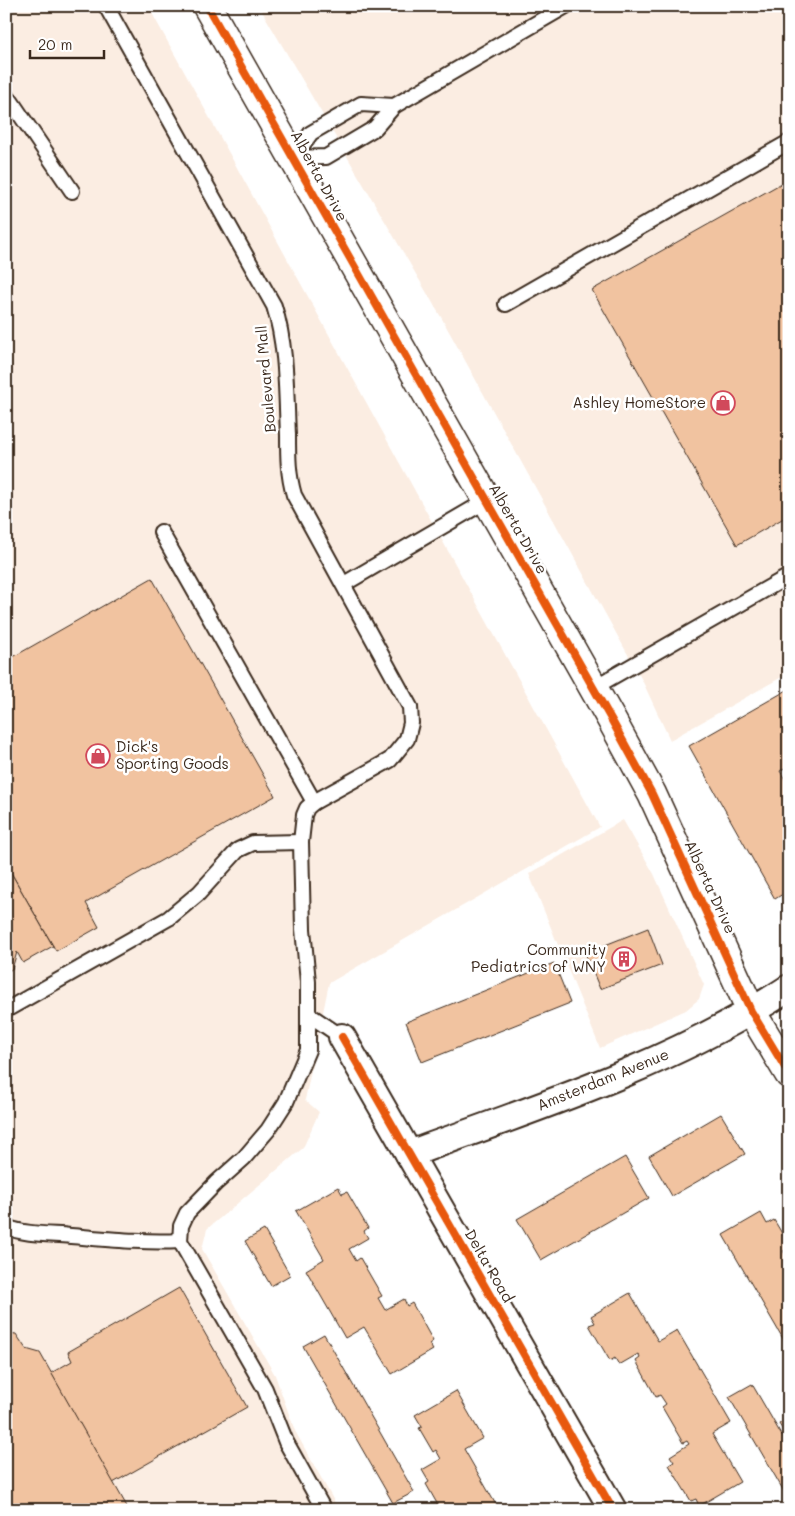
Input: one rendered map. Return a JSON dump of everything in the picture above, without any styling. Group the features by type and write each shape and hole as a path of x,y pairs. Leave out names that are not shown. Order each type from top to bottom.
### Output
{"street":[{"name":"Alberta Drive","path":"207,6 652,794 751,1011 789,1074"},
{"name":"Amsterdam Avenue","path":"409,1154 580,1091 649,1063 714,1032 789,988"},
{"name":"Delta Road","path":"342,1037 614,1510"}],"lane":[{"name":"Boulevard Mall","path":"106,6 274,306 282,342 286,384 289,478 294,495 410,707 411,723 407,738 390,760 314,802"},
{"path":"293,158 326,157 375,128 394,106 566,6"},
{"path":"6,96 72,191"},
{"path":"293,158 311,133 361,104 394,106"},
{"path":"506,304 789,142"},
{"path":"344,584 486,501"},
{"path":"161,532 314,802 307,808 304,815 301,842 302,929 308,982 308,1050 286,1102 268,1130 244,1158 187,1213 181,1226 180,1241 265,1389 286,1442 324,1510"},
{"path":"593,688 789,576"},
{"path":"6,1010 169,918 199,893 238,850 252,844 301,842"},
{"path":"308,1014 342,1037"},
{"path":"6,1227 18,1232 151,1243 180,1241"}],"shaded area":[{"path":"6,6 148,6 600,827 329,983 305,1100 319,1112 303,1148 207,1229 202,1249 275,1375 295,1431 339,1510 6,1510"},
{"path":"259,6 789,6 789,673 670,740 642,680 441,317"},
{"path":"623,820 654,874 704,985 699,999 686,1010 600,1048 529,874"}],"building":[{"name":"Ashley HomeStore","path":"789,179 789,515 737,545 592,290"},
{"path":"152,578 275,796 86,903 99,927 56,951 6,864 6,661"},
{"path":"789,689 789,765 780,771 789,786 789,896 786,892 775,899 689,746"},
{"path":"6,864 53,946 23,963 17,952 12,969 6,972"},
{"name":"Community Pediatrics of WNY","path":"648,928 662,965 600,989 585,953"},
{"path":"554,963 570,1003 422,1062 406,1022"},
{"path":"721,1114 745,1154 672,1196 649,1156"},
{"path":"625,1157 649,1198 541,1260 517,1219"},
{"path":"338,1187 342,1194 347,1192 368,1228 364,1231 368,1238 349,1249 356,1261 360,1258 382,1296 378,1298 385,1310 404,1299 407,1306 412,1303 433,1341 429,1344 433,1350 392,1374 364,1327 345,1338 306,1270 324,1259 296,1211"},
{"path":"761,1213 767,1224 774,1220 789,1245 789,1248 783,1251 789,1261 789,1349 723,1235"},
{"path":"264,1230 290,1275 271,1286 245,1241"},
{"path":"179,1288 247,1407 113,1483 51,1373 72,1361 68,1352"},
{"path":"630,1293 658,1341 677,1330 731,1423 712,1434 740,1482 699,1506 696,1499 691,1501 669,1465 674,1462 670,1456 689,1444 687,1441 683,1443 662,1407 666,1404 660,1395 656,1397 636,1361 640,1358 638,1354 619,1365 615,1358 610,1361 589,1325 595,1323 591,1316"},
{"path":"6,1333 16,1334 26,1349 40,1353 129,1510 6,1510"},
{"path":"324,1334 414,1492 393,1503 303,1346"},
{"path":"752,1384 789,1448 789,1500 729,1397"},
{"path":"456,1391 483,1438 464,1449 499,1510 444,1510 442,1505 439,1507 426,1484 429,1482 422,1470 441,1459 436,1450 433,1452 419,1428 422,1427 415,1415"},
{"path":"789,1418 789,1440 779,1424"}],"cycle path":[{"path":"207,6 652,794 751,1011 789,1074"},
{"path":"342,1037 613,1510"}],"place":[{"name":"Ashley HomeStore","path":"723,403"},
{"name":"Dick's Sporting Goods","path":"98,756"},
{"name":"Community Pediatrics of WNY","path":"624,959"}]}
